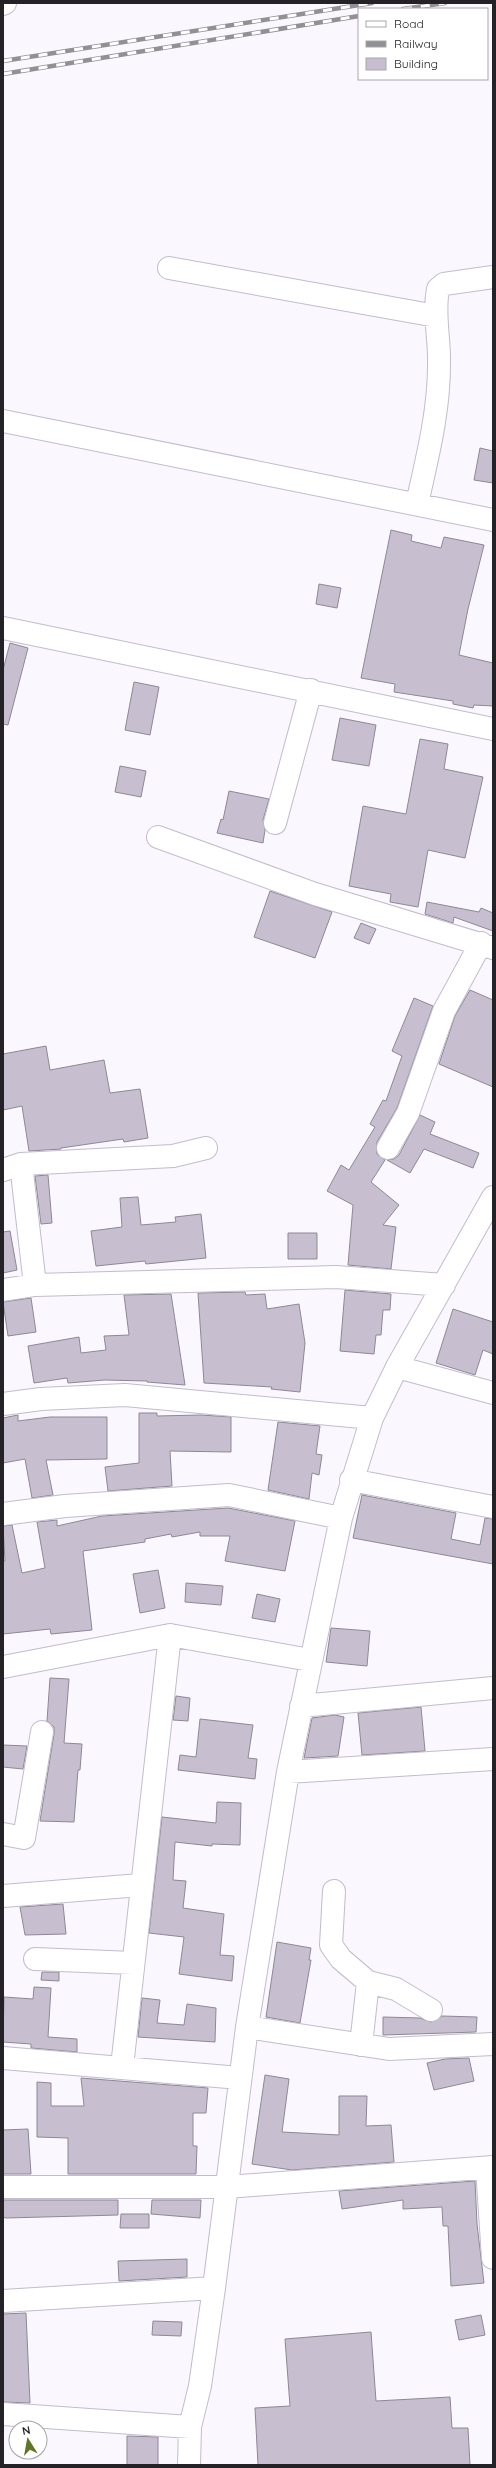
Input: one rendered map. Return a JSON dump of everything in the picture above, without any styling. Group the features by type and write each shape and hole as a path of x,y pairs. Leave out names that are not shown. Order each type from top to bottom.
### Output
{"street":[{"path":"169,268 436,316"},
{"path":"417,504 437,410 440,364 436,316 438,289 444,284 493,277"},
{"path":"3,421 493,520"},
{"path":"3,628 311,690 493,729"},
{"path":"275,823 311,690"},
{"path":"158,838 315,894 487,946 444,1011 408,1113 388,1148"},
{"path":"35,1285 8,1167 173,1156 206,1148"},
{"path":"189,2465 190,2427 200,2386 214,2288 247,2027 288,1772 310,1660 341,1518 351,1480 372,1418 397,1367 444,1285 488,1217 493,1197"},
{"path":"3,1290 35,1285 336,1277 444,1285"},
{"path":"397,1367 493,1393"},
{"path":"3,1404 41,1399 125,1395 372,1418"},
{"path":"351,1480 493,1507"},
{"path":"3,1514 65,1506 229,1495 341,1518"},
{"path":"3,1667 170,1635 310,1660"},
{"path":"122,2067 140,1885 170,1635"},
{"path":"301,1706 493,1688"},
{"path":"3,1834 24,1838 42,1732"},
{"path":"288,1772 493,1759"},
{"path":"3,1897 140,1885"},
{"path":"334,1890 331,1945 341,1960 368,1982 396,1990 431,2010"},
{"path":"35,1959 132,1963"},
{"path":"361,2045 368,1982"},
{"path":"247,2027 389,2049 493,2044"},
{"path":"3,2058 240,2078"},
{"path":"3,2187 227,2186 490,2168 493,2258"},
{"path":"3,2301 214,2288"},
{"path":"3,2414 190,2427"}],"building":[{"path":"480,448 493,451 493,483 474,480"},
{"path":"391,530 412,535 411,541 441,548 444,537 484,545 468,609 459,655 493,663 493,706 474,705 473,708 453,704 453,701 394,692 395,684 361,678"},
{"path":"319,584 341,588 337,608 316,604"},
{"path":"10,643 28,648 8,725 3,724 3,670"},
{"path":"134,682 159,687 150,735 125,730"},
{"path":"340,718 376,725 369,766 332,760"},
{"path":"420,739 448,744 444,769 483,777 465,858 428,850 418,907 390,902 391,894 349,886 363,806 406,814"},
{"path":"120,766 146,771 141,797 115,792"},
{"path":"229,791 269,799 263,820 265,830 263,843 217,833 221,819 223,820"},
{"path":"270,891 332,912 315,958 254,937"},
{"path":"427,902 479,912 481,908 493,913 493,931 454,917 453,923 425,914"},
{"path":"361,923 376,929 369,944 354,938"},
{"path":"470,990 493,1000 493,1087 439,1064 455,1016"},
{"path":"414,998 433,1006 397,1108 377,1142 377,1154 385,1160 371,1182 399,1205 383,1225 396,1227 391,1269 348,1265 353,1205 327,1191 341,1165 349,1170 375,1127 370,1124 383,1100 386,1101 402,1056 392,1051"},
{"path":"46,1046 50,1070 104,1060 110,1093 140,1089 148,1138 124,1142 123,1139 61,1149 29,1151 22,1106 3,1110 3,1054"},
{"path":"420,1115 435,1122 430,1134 479,1153 473,1168 424,1149 410,1173 387,1160 394,1159 399,1155"},
{"path":"48,1175 52,1223 41,1224 35,1176"},
{"path":"138,1197 141,1225 176,1222 175,1217 201,1214 206,1258 146,1264 145,1261 96,1266 91,1231 122,1227 120,1198"},
{"path":"10,1231 17,1270 3,1273 3,1232"},
{"path":"288,1233 317,1233 317,1259 288,1259"},
{"path":"345,1290 391,1294 390,1310 383,1310 381,1335 376,1335 374,1354 340,1351"},
{"path":"245,1292 246,1295 265,1294 267,1309 299,1304 305,1343 300,1392 271,1389 272,1387 204,1383 198,1293"},
{"path":"171,1294 185,1385 147,1381 105,1380 68,1383 67,1378 34,1383 28,1346 79,1337 81,1353 106,1350 104,1336 129,1335 124,1295"},
{"path":"31,1298 36,1332 8,1336 3,1302"},
{"path":"453,1309 493,1322 493,1354 483,1350 475,1375 436,1363"},
{"path":"139,1413 157,1413 157,1416 201,1415 231,1417 231,1452 170,1451 172,1486 108,1491 105,1467 139,1463"},
{"path":"18,1415 18,1421 50,1417 107,1417 107,1459 46,1460 53,1495 32,1498 25,1459 3,1463 3,1418"},
{"path":"278,1422 320,1426 316,1454 322,1455 319,1475 312,1473 309,1499 268,1490"},
{"path":"362,1495 456,1513 451,1539 480,1545 485,1518 493,1519 493,1564 353,1538"},
{"path":"228,1508 295,1521 285,1571 225,1561 230,1536 200,1536 200,1532 172,1537 171,1534 145,1539 145,1542 83,1551 92,1630 51,1634 50,1629 3,1634 3,1561 5,1561 3,1526 12,1525 22,1573 45,1568 37,1522 57,1520 57,1526 102,1516"},
{"path":"158,1570 165,1608 140,1613 133,1574"},
{"path":"186,1583 223,1586 221,1605 185,1602"},
{"path":"257,1594 280,1599 275,1622 252,1618"},
{"path":"331,1628 370,1631 367,1666 326,1662"},
{"path":"50,1678 69,1679 64,1743 82,1744 80,1770 78,1770 74,1822 40,1821 54,1734 54,1727 47,1721"},
{"path":"176,1696 190,1698 188,1721 173,1720"},
{"path":"421,1707 425,1751 362,1755 358,1713"},
{"path":"335,1715 344,1717 338,1756 304,1758 312,1718"},
{"path":"200,1719 253,1725 248,1758 257,1759 255,1779 178,1770 180,1755 196,1757"},
{"path":"3,1745 27,1746 23,1769 3,1767"},
{"path":"217,1802 241,1803 240,1845 212,1844 212,1846 175,1842 173,1880 186,1881 183,1908 224,1914 220,1955 234,1956 232,1981 179,1974 184,1937 149,1933 162,1817 216,1823"},
{"path":"63,1904 66,1934 25,1935 20,1907"},
{"path":"277,1942 311,1948 309,1960 311,1960 300,2023 266,2017"},
{"path":"42,1972 59,1972 59,1981 41,1980"},
{"path":"34,1987 51,1988 48,2037 77,2039 77,2052 31,2048 31,2044 3,2042 4,1997 33,1999"},
{"path":"142,1998 160,2000 157,2023 184,2025 187,2004 216,2008 215,2042 138,2037"},
{"path":"442,2016 477,2017 476,2032 383,2035 383,2017 420,2018 431,2022"},
{"path":"469,2058 474,2081 434,2090 427,2063 445,2059"},
{"path":"265,2075 289,2079 282,2132 339,2135 339,2096 367,2096 366,2126 391,2125 394,2162 292,2170 252,2164"},
{"path":"81,2078 208,2088 206,2113 193,2113 193,2146 197,2146 196,2174 68,2174 68,2138 37,2137 37,2082 51,2083 51,2106 84,2106"},
{"path":"28,2129 31,2174 3,2174 3,2130"},
{"path":"475,2181 477,2224 484,2283 451,2286 448,2226 443,2226 442,2207 403,2209 403,2200 342,2209 339,2191"},
{"path":"3,2200 118,2200 118,2215 6,2218 3,2217"},
{"path":"152,2200 201,2200 200,2218 151,2214"},
{"path":"121,2214 149,2214 149,2228 120,2228"},
{"path":"187,2259 187,2277 119,2281 118,2261"},
{"path":"26,2313 30,2403 3,2402 3,2314"},
{"path":"481,2315 485,2335 459,2340 455,2320"},
{"path":"153,2321 182,2322 181,2336 152,2335"},
{"path":"371,2332 376,2401 450,2397 452,2428 468,2428 470,2465 258,2465 255,2408 290,2406 285,2339"},
{"path":"127,2436 158,2437 158,2465 127,2465"}],"railway":[{"path":"3,61 372,3"},
{"path":"410,8 445,3"},
{"path":"3,74 358,16"}]}
